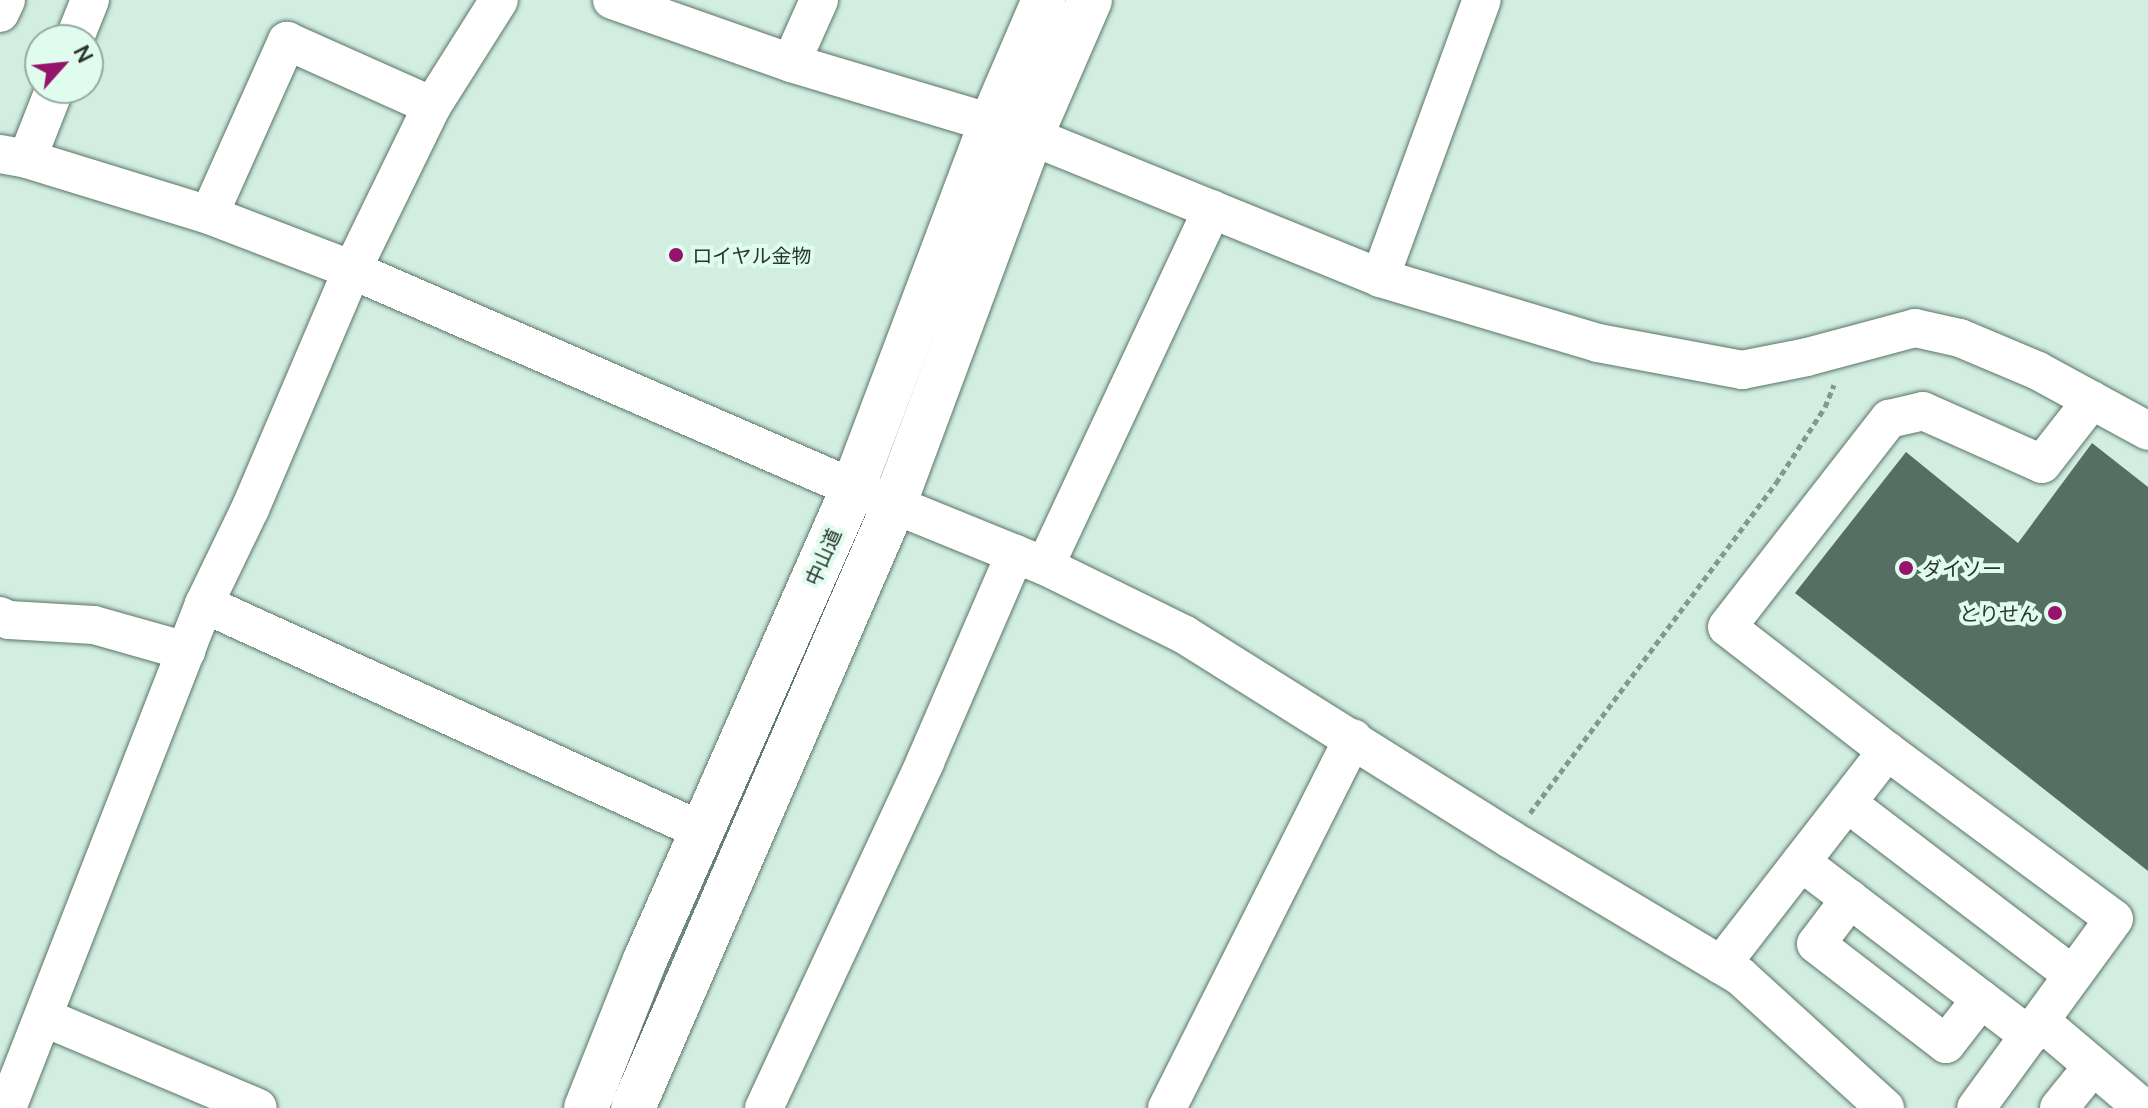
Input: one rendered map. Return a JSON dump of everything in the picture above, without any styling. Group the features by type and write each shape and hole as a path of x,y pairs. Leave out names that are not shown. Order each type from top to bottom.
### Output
{"highway":[{"name":"中山道","path":"633,1108 894,505 1011,130 1044,0"},
{"name":"中山道","path":"586,1108 702,831 1011,130 1090,0"}],"street":[{"path":"0,13 6,0"},
{"path":"80,24 90,0"},
{"path":"5,1106 43,1017 204,604 250,509 352,270 432,106 499,0"},
{"path":"612,0 791,63 1011,130 1380,278 1598,343 1742,370 1915,328 1960,338 2038,371 2148,431"},
{"path":"791,63 819,0"},
{"path":"1380,278 1482,0"},
{"path":"209,215 287,41 432,106"},
{"path":"45,104 13,157 209,215 352,270 853,488 1030,560 1185,635 1510,839 1740,976 1870,1103"},
{"path":"764,1108 925,762 1212,209"},
{"path":"1976,1108 2114,919 1887,751 1727,627 1889,419 1923,411 2042,464 2092,400"},
{"path":"204,604 702,831"},
{"path":"0,616 9,620 94,625 186,651"},
{"path":"1167,1108 1353,738"},
{"path":"1721,965 1887,751"},
{"path":"1847,803 2073,975"},
{"path":"1801,862 1981,999 2093,1066 2143,1108"},
{"path":"1850,899 1816,944 1934,1035 1946,1044 1981,999"},
{"path":"43,1017 258,1108"},
{"path":"2059,1108 2093,1066"}],"path":[{"path":"1510,839 1776,483 1825,407 1851,344"}],"building":[{"name":"とりせん","path":"2092,443 2148,487 2148,871 1795,593 1906,452 2018,543"}],"place":[{"name":"ロイヤル金物","path":"676,255"},
{"name":"ダイソー","path":"1906,568"},
{"name":"とりせん","path":"2055,613"}]}
